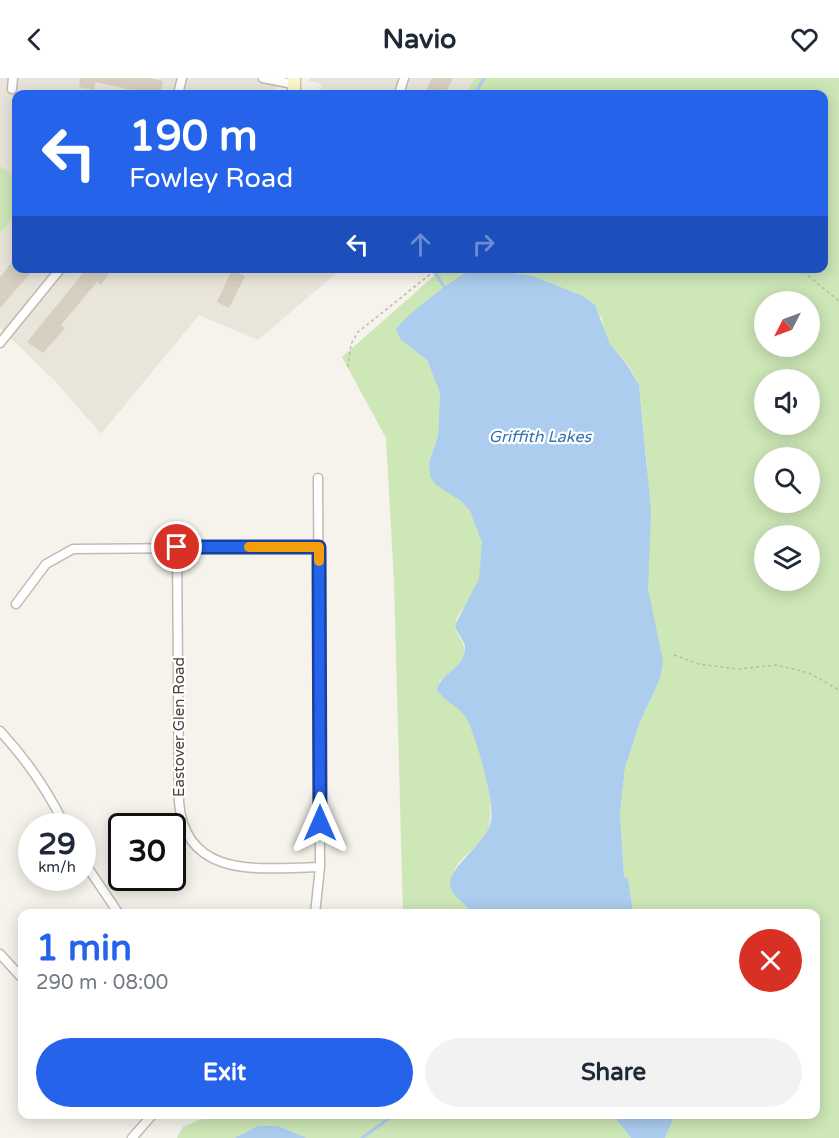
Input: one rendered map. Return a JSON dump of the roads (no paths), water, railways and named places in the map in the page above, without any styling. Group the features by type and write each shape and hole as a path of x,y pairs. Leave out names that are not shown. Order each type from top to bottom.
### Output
{"street":[{"path":"12,89 13,78"},
{"path":"263,78 293,86"},
{"path":"0,343 57,273"},
{"path":"316,909 320,867 318,478"},
{"name":"Eastover Glen Road","path":"177,547 179,802 184,827 193,842 206,854 229,866 320,867"},
{"path":"16,604 40,570 66,552 89,548 319,547"},
{"path":"0,730 22,754 49,794 58,813"},
{"path":"96,880 116,909"},
{"path":"0,954 18,974"},
{"path":"132,1138 149,1119"}],"water":[{"name":"Griffith Lakes","path":"466,273 514,273 533,276 581,295 595,305 610,344 628,366 639,385 651,510 648,589 663,661 660,679 640,722 625,768 620,813 624,877 628,878 632,909 468,909 451,889 450,881 453,873 482,839 491,821 487,783 473,735 464,715 437,690 443,679 462,660 464,654 465,647 455,625 479,579 482,542 470,511 461,501 436,485 430,476 429,462 438,436 440,393 427,360 401,340 396,330 417,308"},
{"path":"616,1119 672,1119 665,1138 631,1138"},
{"path":"258,1126 278,1126 307,1138 234,1138"}],"waterway":[{"path":"477,90 484,78"},
{"path":"435,273 445,288 443,291"},
{"path":"362,1138 388,1119"}]}
